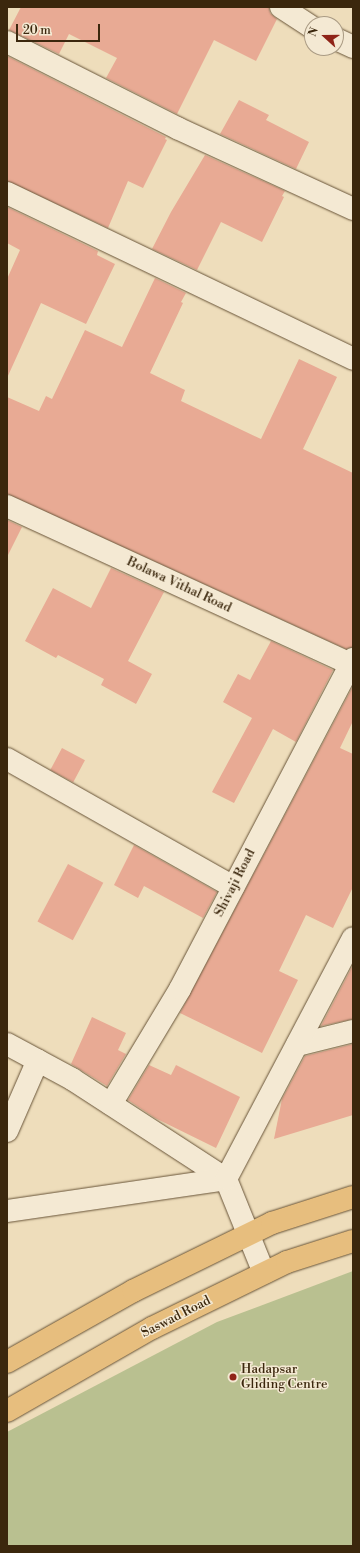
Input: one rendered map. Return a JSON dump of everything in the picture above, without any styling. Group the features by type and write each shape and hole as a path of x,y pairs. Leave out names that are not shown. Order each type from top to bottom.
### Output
{"highway":[{"path":"7,1362 133,1291 272,1223 353,1197"},
{"name":"Saswad Road","path":"7,1411 152,1328 287,1262 353,1241"}],"street":[{"path":"280,7 304,22"},
{"path":"7,42 177,128 353,209"},
{"path":"7,193 353,359"},
{"name":"Bolawa Vithal Road","path":"7,506 352,662"},
{"name":"Shivaji Road","path":"111,1104 180,989 352,662"},
{"path":"7,759 233,887"},
{"path":"226,1179 353,938"},
{"path":"297,1045 353,1031"},
{"path":"7,1044 72,1079 226,1179 264,1273"},
{"path":"7,1131 38,1060"},
{"path":"7,1211 226,1179"}],"green space":[{"name":"Hadapsar Gliding Centre","path":"353,1271 353,1546 7,1546 7,1432 217,1322"}],"building":[{"path":"21,7 269,7 270,13 277,19 256,61 214,40 177,114 106,78 117,58 69,34 59,54 9,30"},
{"path":"7,56 166,137 165,139 167,140 143,188 128,181 108,228 7,181"},
{"path":"239,100 269,115 266,120 309,142 296,169 220,134"},
{"path":"205,155 285,191 282,196 284,197 262,242 221,222 197,270 152,249 171,212"},
{"path":"7,207 98,251 97,255 115,264 86,324 41,303 7,378 7,279 20,250 7,243"},
{"path":"155,278 186,293 181,302 183,303 150,373 185,390 181,401 261,439 299,359 337,377 303,449 353,473 353,647 346,649 7,494 7,397 39,411 46,396 52,399 85,330 122,347"},
{"path":"7,520 22,527 7,557"},
{"path":"111,568 164,592 128,661 152,674 136,704 101,685 104,679 58,655 56,658 25,641 53,588 91,608"},
{"path":"271,641 333,670 296,742 273,729 234,803 212,792 252,718 223,702 238,674 250,680"},
{"path":"353,686 353,721 340,748 353,754 353,887 333,928 306,915 279,971 298,980 262,1053 180,1013"},
{"path":"62,748 85,760 73,782 50,770"},
{"path":"134,845 217,892 203,918 144,886 138,898 114,885"},
{"path":"68,864 103,883 73,940 37,921"},
{"path":"353,965 353,1019 321,1026"},
{"path":"92,1017 126,1033 118,1050 126,1054 107,1086 71,1064"},
{"path":"353,1044 353,1115 274,1139 282,1099 305,1056"},
{"path":"149,1065 171,1075 176,1065 240,1097 216,1148 155,1118 128,1100"}],"place":[{"name":"Hadapsar Gliding Centre","path":"233,1377"}]}
